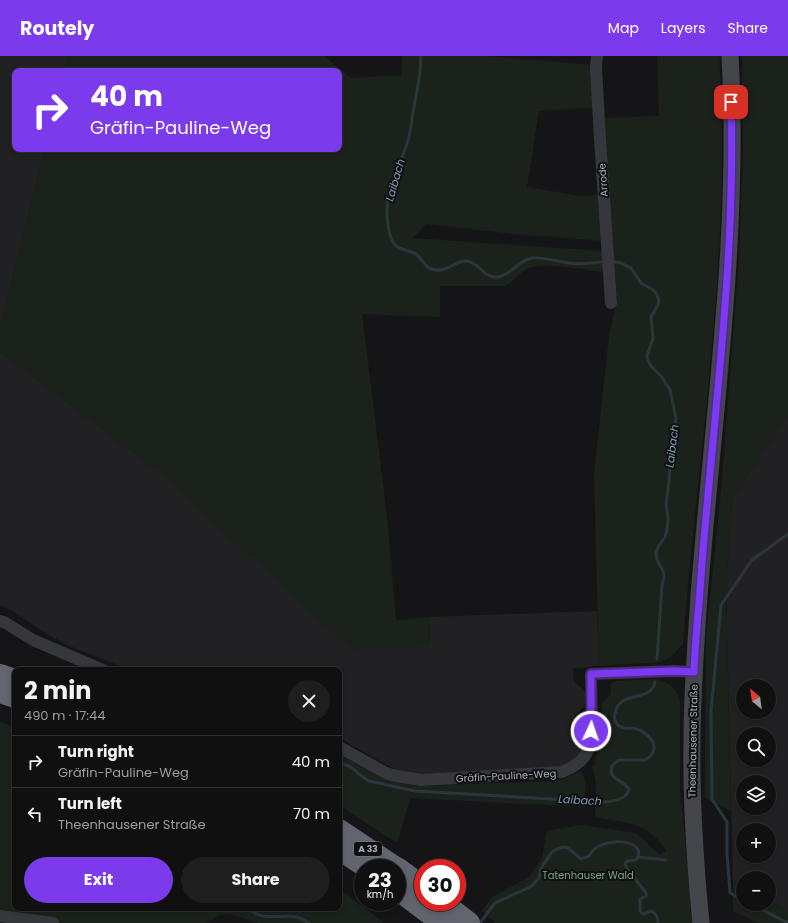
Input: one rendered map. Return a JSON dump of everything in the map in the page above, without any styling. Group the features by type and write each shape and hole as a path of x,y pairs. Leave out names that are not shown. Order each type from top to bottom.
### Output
{"highway":[{"path":"0,675 12,679"},
{"path":"0,692 12,696"},
{"name":"A 33","path":"342,832 383,859"},
{"name":"A 33","path":"342,851 354,859"},
{"name":"A 33","path":"406,875 414,881"},
{"path":"406,896 442,923"},
{"path":"454,911 467,921"}],"main road":[{"name":"Theenhausener Straße","path":"701,923 696,875 692,809 694,672 703,545 729,260 732,143 730,56"}],"street":[{"name":"Arrode","path":"597,56 596,68 600,139 611,303"},
{"path":"0,620 33,640 96,667"},
{"name":"Gräfin-Pauline-Weg","path":"342,748 386,773 421,780 553,774 570,769 581,761 588,749 592,721 591,674 674,671 694,672"},
{"path":"0,916 54,923"}],"shaded area":[{"path":"0,56 68,56 65,68 12,68 12,152 44,152 0,327"},
{"path":"0,352 150,465 430,645 429,617 597,611 599,666 573,668 574,682 585,691 585,705 574,717 575,728 586,737 582,752 565,767 409,774 396,770 342,740 342,667 122,667 67,645 0,605"},
{"path":"788,416 788,911 776,905 776,871 736,871 736,884 733,883 726,587 732,499"}],"green space":[{"path":"68,56 324,56 339,68 65,68"},
{"path":"402,56 484,56 594,65 593,108 539,111 527,187 581,196 601,195 604,241 515,234 426,224 413,238 603,251 603,272 554,266 536,266 522,272 504,286 440,286 440,317 362,314 387,516 396,620 429,617 430,646 351,649 150,465 0,352 0,327 44,152 342,152 342,71 351,78 401,75"},
{"path":"657,56 719,56 722,129 721,203 712,350 683,644 672,656 661,662 599,666 594,474 609,336 617,300 603,118 659,116"},
{"path":"742,56 788,56 788,416 732,499 726,587 731,811 705,798 706,637 721,491 739,261 743,158"},
{"name":"Tatenhauser Wald","path":"658,679 667,683 673,688 677,693 680,702 680,788 693,923 495,923 482,911 492,897 528,878 542,858 547,831 581,825 636,833 660,855 666,851 652,834 644,829 626,822 595,817 596,785 592,766 595,765 602,739 602,702 611,694 611,684 615,681"},
{"path":"0,722 12,726 12,911 342,911 342,890 354,900 354,911 369,911 384,923 258,923 231,914 219,915 207,923 10,923 0,921"},
{"path":"342,756 386,779 418,786 554,781 580,772 583,775 585,784 584,807 410,798 397,843 342,807"},
{"path":"733,883 736,884 736,911 776,911 776,905 788,911 788,923 758,923 733,911"}],"waterway":[{"name":"Laibach","path":"421,56 420,75 409,137 388,197 387,209 389,232 395,244 399,248 419,256 427,266 432,269 440,270 459,262 467,261 475,264 487,275 495,277 505,275 522,262 532,258 576,264 601,262"},
{"name":"Laibach","path":"614,262 621,263 631,268 641,283 652,289 656,293 659,300 658,305 651,317 653,338 647,356 651,366 661,376 670,390 676,418 671,436 669,483 666,503 668,519 667,530 665,537 656,553 657,560 663,571 664,577 662,585 657,659"},
{"path":"736,896 730,893 727,853 727,822 712,799 711,712 721,605 752,560 788,534"},
{"name":"Laibach","path":"342,763 351,767 369,781 415,791 604,802 615,800 625,796 629,790 627,786 612,775 612,766 620,760 645,760 651,756 654,749 654,745 647,735 633,728 624,728 618,725 615,719 617,708 620,703 625,700 648,692 653,688 655,682"},
{"name":"Laibach","path":"480,923 495,903 532,886 539,878 541,868 552,852 563,847 568,848 581,859 589,856 595,849 603,844 612,842 622,842 636,847 639,853 636,860 627,861 625,863 626,867 646,893 646,896 640,899 640,911 643,914 652,911 655,913 658,923"},
{"path":"638,857 666,860"},
{"name":"Laibach","path":"252,911 259,915 272,917 297,917 309,923"},
{"path":"765,911 788,923"}],"route":[{"path":"591,731 591,674 674,671 694,672 703,545 729,260 732,143 731,102"}]}
